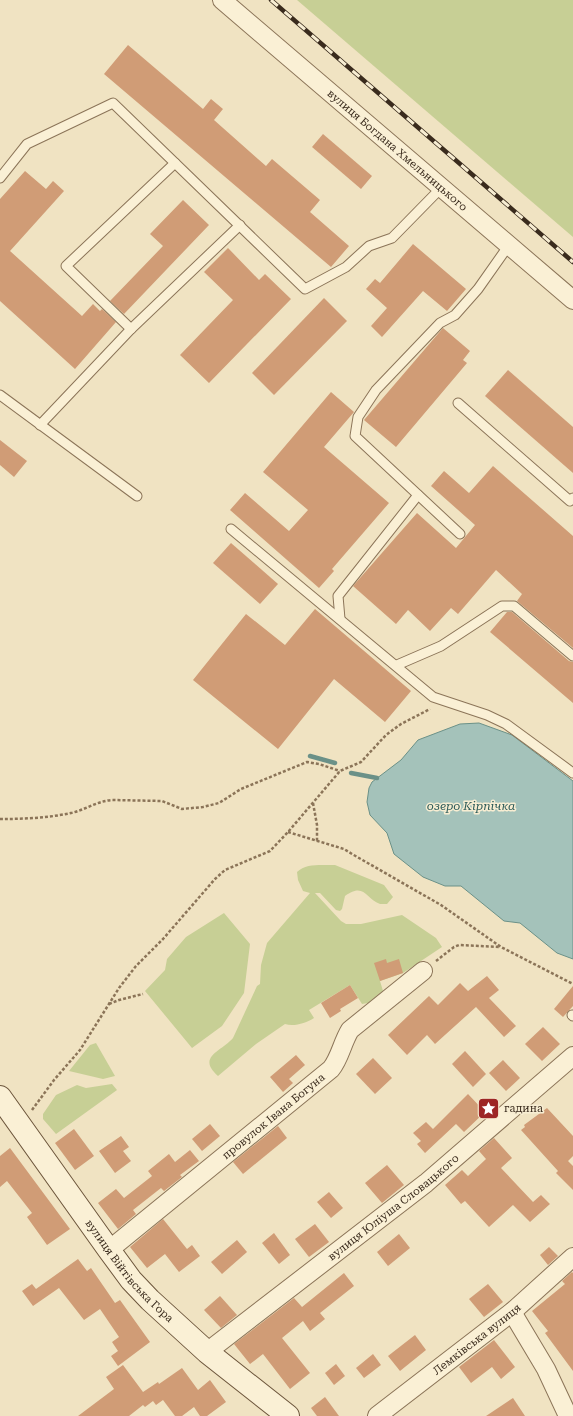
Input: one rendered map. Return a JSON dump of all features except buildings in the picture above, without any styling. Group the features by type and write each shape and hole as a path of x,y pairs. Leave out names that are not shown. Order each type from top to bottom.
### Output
{"street":[{"name":"вулиця Богдана Хмельницького","path":"222,0 573,300"},
{"name":"провулок Івана Богуна","path":"109,1250 331,1069 336,1063 344,1038 350,1030 423,971"},
{"name":"вулиця Юліуша Словацького","path":"207,1352 426,1183 573,1056"},
{"name":"вулиця Війтівська Гора","path":"0,1097 131,1280 150,1300 207,1352 288,1416"},
{"name":"Лемківська вулиця","path":"377,1416 512,1312 573,1257"},
{"path":"512,1312 546,1369 568,1416"}],"lane":[{"path":"0,178 27,144 113,103 305,289 346,267 370,246 392,238 442,188"},
{"path":"131,329 66,266 174,162"},
{"path":"40,425 131,329 240,225"},
{"path":"460,534 355,436 358,417 376,390 440,323 454,315 478,289 509,245"},
{"path":"0,395 137,496"},
{"path":"458,403 572,501"},
{"path":"340,619 338,596 418,495"},
{"path":"231,529 397,665 433,697 487,715 506,724 573,773"},
{"path":"397,665 441,646 502,606 514,606 573,656"}],"path":[{"path":"18,1122 34,1108 54,1080 80,1050 109,1004 136,966 163,939 215,879 225,870 270,851 340,771 361,762 386,735 418,714 450,703"},
{"path":"0,819 39,817 69,813 104,800 162,801 182,809 203,807 219,803 241,789 307,762 319,764 340,771"},
{"path":"313,802 317,825 317,842"},
{"path":"288,832 344,849 441,905 501,947 573,984"},
{"path":"423,971 454,947 459,945 501,947"},
{"path":"109,1004 143,994"}],"green space":[{"path":"297,0 573,0 573,237"},
{"path":"335,865 384,885 393,897 387,904 380,904 361,891 352,892 345,896 342,909 340,911 336,910 320,893 315,893 341,921 346,924 361,924 402,915 436,938 442,947 403,973 380,981 383,991 368,1003 362,1004 350,985 309,1010 314,1018 300,1024 285,1024 256,1044 218,1076 212,1069 210,1059 233,1038 257,986 260,984 261,965 267,943 310,893 303,891 298,880 297,872 308,866"},
{"path":"224,913 250,944 244,993 222,1026 192,1048 145,991 165,970 167,959 186,937"},
{"path":"96,1043 115,1076 103,1079 69,1071 90,1045"},
{"path":"112,1084 117,1090 56,1134 43,1119 43,1114 56,1095 77,1085 86,1088"}],"water":[{"name":"озеро Кірпічка","path":"479,723 512,735 573,781 573,959 557,953 520,923 504,921 461,886 445,886 423,877 394,854 387,833 370,815 367,802 369,788 372,782 401,760 418,740 460,724"}],"waterway":[{"path":"310,756 335,763"},
{"path":"351,773 377,778"}],"railway":[{"path":"271,0 573,262"}],"place":[{"name":"гадина","path":"489,1108"}]}
